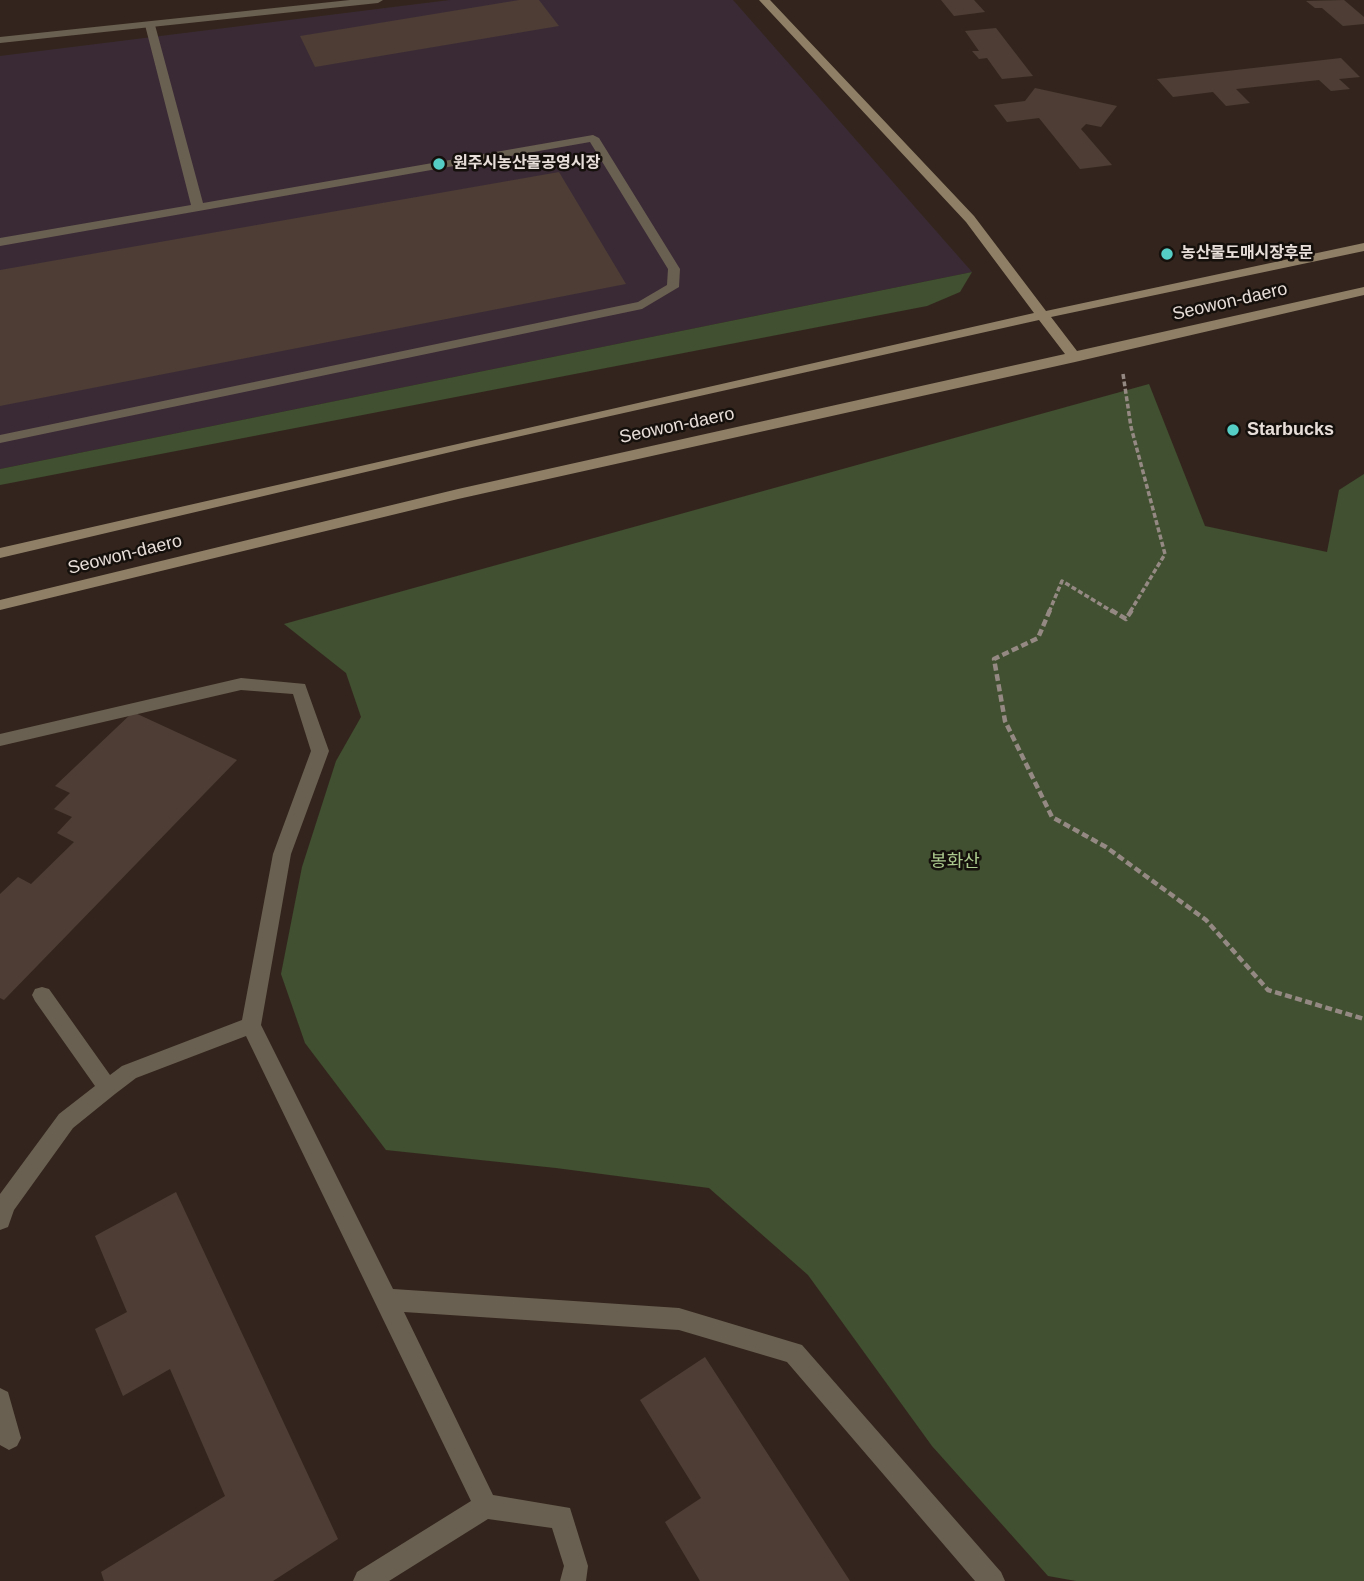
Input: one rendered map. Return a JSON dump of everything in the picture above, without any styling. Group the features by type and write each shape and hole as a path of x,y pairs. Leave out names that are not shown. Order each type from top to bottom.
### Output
{"street":[{"path":"0,40 376,0"},
{"path":"764,0 970,219 1075,358"},
{"path":"150,25 198,208"},
{"path":"0,242 593,138 674,269 673,287 642,304 0,439"},
{"name":"Seowon-daero","path":"0,553 472,443 1043,315 1364,247"},
{"name":"Seowon-daero","path":"0,605 458,494 1075,358 1364,291"},
{"path":"0,740 241,684 299,688 320,751 282,854 251,1025 486,1506"},
{"path":"42,995 108,1088"},
{"path":"0,1220 5,1205 66,1121 108,1088 129,1072 251,1025"},
{"path":"386,1300 678,1319 794,1353 992,1581"},
{"path":"0,1400 9,1438"},
{"path":"366,1581 486,1506 561,1517 576,1566 573,1581"}],"path":[{"path":"1111,349 1122,370 1131,427 1166,554 1126,619 1062,581 1038,638 994,659 1004,721 1052,817 1106,847 1206,920 1268,990 1364,1019"}],"shaded area":[{"name":"원주시농산물공영시장","path":"450,0 733,0 972,272 0,469 0,56"}],"green space":[{"path":"972,272 960,292 927,306 0,485 0,469"},
{"name":"봉화산","path":"1149,384 1205,526 1327,552 1339,490 1364,474 1364,1581 1076,1581 1048,1576 932,1446 808,1275 709,1188 386,1150 305,1043 281,974 302,867 336,761 361,717 346,673 284,624"}],"building":[{"path":"519,0 539,0 559,26 315,67 300,36"},
{"path":"941,0 974,0 985,12 954,16"},
{"path":"1344,0 1364,17 1364,24 1343,26 1322,8 1315,8 1306,1"},
{"path":"996,28 1033,76 1002,79 987,58 979,59 972,51 979,51 965,31"},
{"path":"1341,58 1360,77 1339,79 1350,89 1331,91 1319,80 1236,89 1250,103 1226,106 1213,92 1173,97 1157,79"},
{"path":"1035,88 1117,106 1101,127 1086,124 1081,129 1112,165 1080,169 1039,118 1007,122 994,105 1025,101"},
{"path":"559,172 626,284 0,406 0,270"},
{"path":"133,712 237,760 4,1000 0,998 0,894 18,877 31,884 74,842 57,833 72,817 54,809 70,793 55,786"},
{"path":"176,1192 338,1539 273,1581 104,1581 101,1572 225,1496 170,1369 123,1396 95,1329 127,1312 95,1236"},
{"path":"705,1357 850,1581 700,1581 665,1522 701,1498 640,1400"}],"place":[{"name":"원주시농산물공영시장","path":"439,164"},
{"name":"농산물도매시장후문","path":"1167,254"},
{"name":"Starbucks","path":"1233,430"}]}
